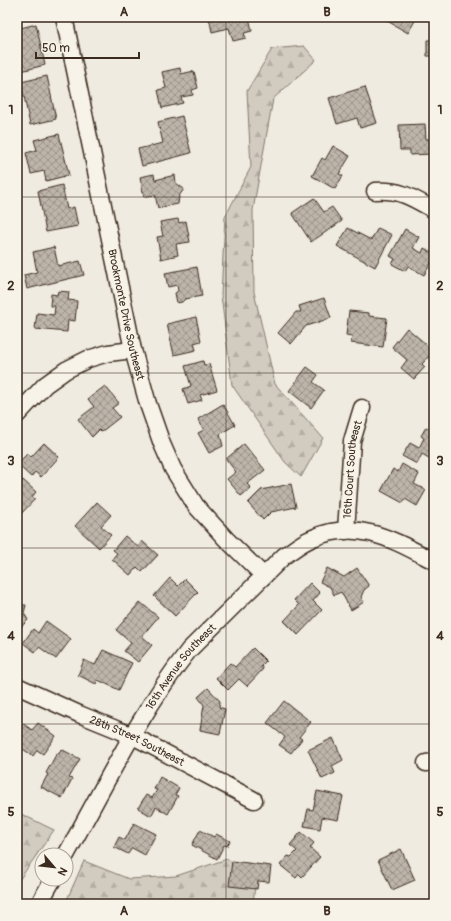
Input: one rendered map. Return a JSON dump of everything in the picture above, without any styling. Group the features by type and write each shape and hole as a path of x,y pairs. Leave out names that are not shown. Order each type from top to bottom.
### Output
{"street":[{"name":"Brookmonte Drive Southeast","path":"64,17 133,350 159,437 174,469 196,506 226,539 264,576"},
{"path":"375,191 395,191 404,194 434,210"},
{"path":"17,415 45,385 66,370 88,359 108,353 133,350"},
{"name":"16th Court Southeast","path":"346,531 352,440 362,408"},
{"name":"16th Avenue Southeast","path":"71,847 133,736 176,667 190,650 284,556 300,545 320,535 335,531 346,531 373,533 384,536 434,561"},
{"name":"28th Street Southeast","path":"17,686 133,736 254,800"},
{"path":"39,904 49,887"}],"green space":[{"path":"304,46 316,60 273,99 253,210 254,292 275,384 323,438 301,477 285,462 232,385 221,295 225,217 251,167 247,91 272,49"},
{"path":"17,812 54,830 42,847 34,847 34,859 17,883"},
{"path":"227,859 256,875 253,904 65,904 73,887 74,887 74,884 84,861 129,879 176,876"}],"building":[{"path":"209,17 249,17 252,31 244,33 246,38 233,41 229,28 212,32"},
{"path":"385,17 417,17 408,33 384,19"},
{"path":"36,24 45,65 17,72 17,29"},
{"path":"427,40 434,40 434,65 433,56 427,56"},
{"path":"180,68 181,74 194,71 198,88 192,90 193,95 181,97 183,103 162,108 158,90 166,88 162,72"},
{"path":"47,76 56,119 30,125 21,82"},
{"path":"365,87 377,123 360,128 357,118 337,124 329,98"},
{"path":"182,116 191,153 142,166 138,149 163,143 158,122"},
{"path":"425,124 426,139 432,139 432,154 410,155 410,150 400,150 399,125"},
{"path":"59,134 69,175 46,181 44,171 31,174 26,153 37,150 34,140"},
{"path":"333,146 350,156 339,174 343,176 335,189 312,176 322,158 325,160"},
{"path":"154,174 155,180 175,175 176,183 184,189 179,196 178,204 158,208 155,195 144,197 140,177"},
{"path":"62,185 67,209 74,207 78,226 46,232 38,191"},
{"path":"314,198 324,212 332,207 342,221 311,242 292,213"},
{"path":"178,219 179,223 186,221 190,242 176,244 178,255 161,259 157,237 163,236 160,222"},
{"path":"348,228 371,240 378,228 392,235 375,267 337,246"},
{"path":"405,229 419,237 413,248 422,253 424,248 434,254 434,258 424,275 408,266 405,271 392,264 395,259 390,256"},
{"path":"54,247 58,266 80,261 84,275 27,289 24,275 37,272 33,252"},
{"path":"197,267 202,296 185,299 182,302 177,303 175,293 178,291 177,285 168,287 165,273"},
{"path":"58,291 69,292 68,300 77,301 75,321 68,320 67,332 35,329 37,313 54,315 55,306 50,306 51,294 57,295"},
{"path":"324,298 331,318 306,326 291,344 278,333 296,312 301,312 299,306"},
{"path":"349,311 369,313 369,316 387,318 383,347 351,343 352,336 346,335"},
{"path":"196,317 201,341 194,343 196,350 174,355 167,324"},
{"path":"407,328 434,351 422,364 425,367 414,379 401,368 407,360 392,347"},
{"path":"203,361 204,365 209,364 217,390 200,395 202,400 188,404 183,389 191,386 185,366"},
{"path":"307,367 318,375 313,382 324,390 311,408 289,391"},
{"path":"105,386 119,403 112,408 120,417 101,432 99,430 92,437 78,419 94,407 88,399"},
{"path":"223,404 235,425 220,434 223,446 209,453 198,433 204,430 198,419"},
{"path":"426,427 434,431 434,461 422,454 417,464 402,456 410,443 419,448 424,438 421,436"},
{"path":"44,443 59,457 41,477 35,472 31,477 17,464 27,454 31,457"},
{"path":"244,444 265,470 247,484 251,488 241,496 227,479 236,472 226,459"},
{"path":"402,464 419,474 414,484 426,490 417,506 405,499 403,503 381,491 393,469 398,472"},
{"path":"23,480 36,492 32,497 35,499 19,516 17,514 17,487"},
{"path":"291,484 296,507 271,512 263,520 248,503 261,490"},
{"path":"97,502 111,515 101,526 111,535 99,548 75,526"},
{"path":"125,536 138,547 142,541 158,555 142,572 137,567 130,575 112,559 117,553 113,550"},
{"path":"327,568 344,577 357,568 369,586 364,590 361,597 364,602 351,610 341,592 334,595 330,587 320,582"},
{"path":"170,578 178,586 185,579 198,592 175,616 154,596"},
{"path":"310,583 320,593 313,601 322,610 298,635 284,621 299,605 294,600"},
{"path":"140,602 158,617 142,636 152,645 138,662 124,651 131,643 116,630"},
{"path":"17,605 26,605 24,613 28,620 17,631"},
{"path":"46,621 71,639 56,659 39,647 35,652 23,643 33,629 38,633"},
{"path":"253,648 266,661 261,666 263,669 247,686 239,679 228,690 216,678 230,663 235,667"},
{"path":"103,650 132,663 119,690 98,680 96,684 78,675 84,660 95,665"},
{"path":"208,688 220,701 219,707 225,709 220,734 200,730 204,705 198,697"},
{"path":"284,701 311,722 299,737 302,739 291,753 279,745 285,737 267,723"},
{"path":"22,723 32,730 38,723 56,736 43,754 37,750 33,756 17,745 17,729"},
{"path":"333,738 343,760 332,766 335,773 322,779 308,750"},
{"path":"61,749 80,759 69,778 72,779 62,798 41,787 48,774 46,773 57,753 59,754"},
{"path":"160,777 179,788 175,795 178,796 168,814 156,807 151,816 138,808 146,795 152,798 157,790 154,789"},
{"path":"317,791 343,796 338,820 322,817 320,829 304,826 308,809 313,810"},
{"path":"134,823 156,834 145,855 132,848 128,854 114,847 119,837 125,840"},
{"path":"200,830 214,837 216,834 230,841 227,846 224,845 217,859 192,845"},
{"path":"301,832 314,843 310,848 320,857 302,877 299,874 296,878 280,865 288,856 291,857 297,851 290,845"},
{"path":"401,849 415,880 392,890 378,860"},
{"path":"232,861 271,866 269,882 258,881 257,889 229,886"}]}
